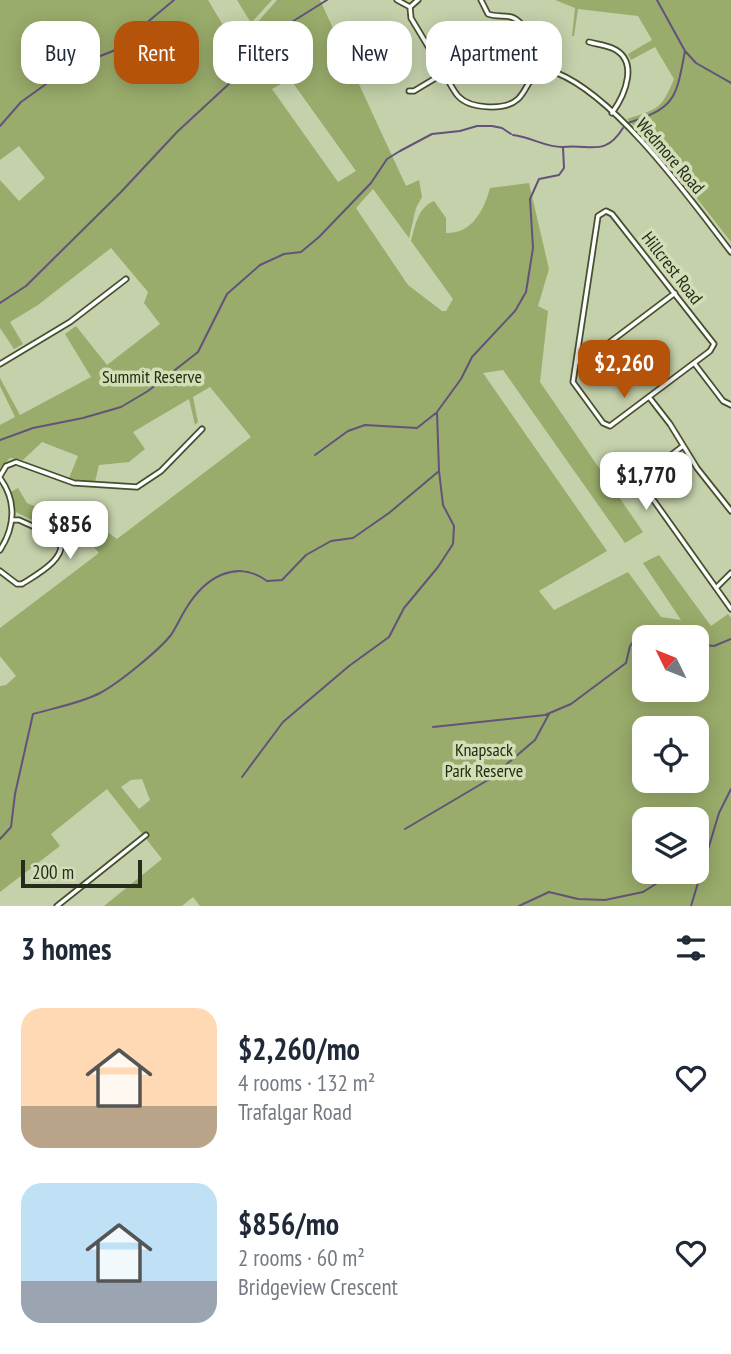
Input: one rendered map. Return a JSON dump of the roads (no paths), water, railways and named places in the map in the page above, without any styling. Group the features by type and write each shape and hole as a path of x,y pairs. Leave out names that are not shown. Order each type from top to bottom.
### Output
{"street":[{"path":"397,0 410,7"},
{"path":"410,7 418,0"},
{"path":"481,0 488,14 511,17 517,21"},
{"path":"410,7 411,18 426,43"},
{"path":"589,42 612,48 622,56 627,65 628,80 612,113"},
{"name":"Wedmore Road","path":"562,75 579,85 612,113 662,165 731,252"},
{"path":"409,91 426,84"},
{"path":"452,84 462,99 482,107 514,102 528,84"},
{"name":"Hillcrest Road","path":"576,362 598,216 603,211 612,214 712,341 713,347 694,363"},
{"path":"0,364 70,322 126,279"},
{"path":"675,293 585,361 576,362 574,384 608,426 694,363 723,401 731,405"},
{"path":"649,397 731,511"},
{"path":"0,550 9,535 13,520 7,491 0,477 6,466 16,462 74,483 137,487 161,471 202,429"},
{"path":"683,446 645,475 642,484 731,609"},
{"path":"0,571 17,584 22,584 57,558 62,551 59,538 19,520 13,520"},
{"path":"716,588 731,573"},
{"path":"57,906 146,835"}],"waterway":[{"path":"0,126 21,102 67,69 113,51 174,0"},
{"path":"0,303 26,286 177,132 272,44 287,25 327,0"},
{"path":"657,0 685,51 696,63 731,83"},
{"path":"628,123 656,112 671,99 679,80 685,51"},
{"path":"0,440 33,428 121,407 148,391 198,352 227,294 260,265 284,254 301,252 371,183 387,159 400,151 432,134 477,126 502,128 511,134"},
{"path":"0,839 11,827 15,794 33,714 93,697 127,674 171,635 194,597 222,574 244,571 267,581 282,580 306,555 331,541 353,538 389,513 439,471 437,412 461,379 472,357 515,311 526,292 533,248 530,199 539,179 559,175 564,168 563,147 603,146 610,143 623,128"},
{"path":"513,135 562,147"},
{"path":"315,455 348,431 365,425 417,428 436,413"},
{"path":"242,777 283,722 349,666 389,637 404,608 453,544 454,526 443,505 439,471"},
{"path":"709,645 731,639"},
{"path":"433,727 545,715 571,704 626,663 632,643"},
{"path":"405,829 488,780 535,740 549,714"},
{"path":"691,906 719,813 731,789"},
{"path":"519,906 549,892 578,899 605,900 643,892 656,884"}],"park label":[{"name":"Summit Reserve","path":"152,377"},
{"name":"Knapsack Park Reserve","path":"484,760"}]}
